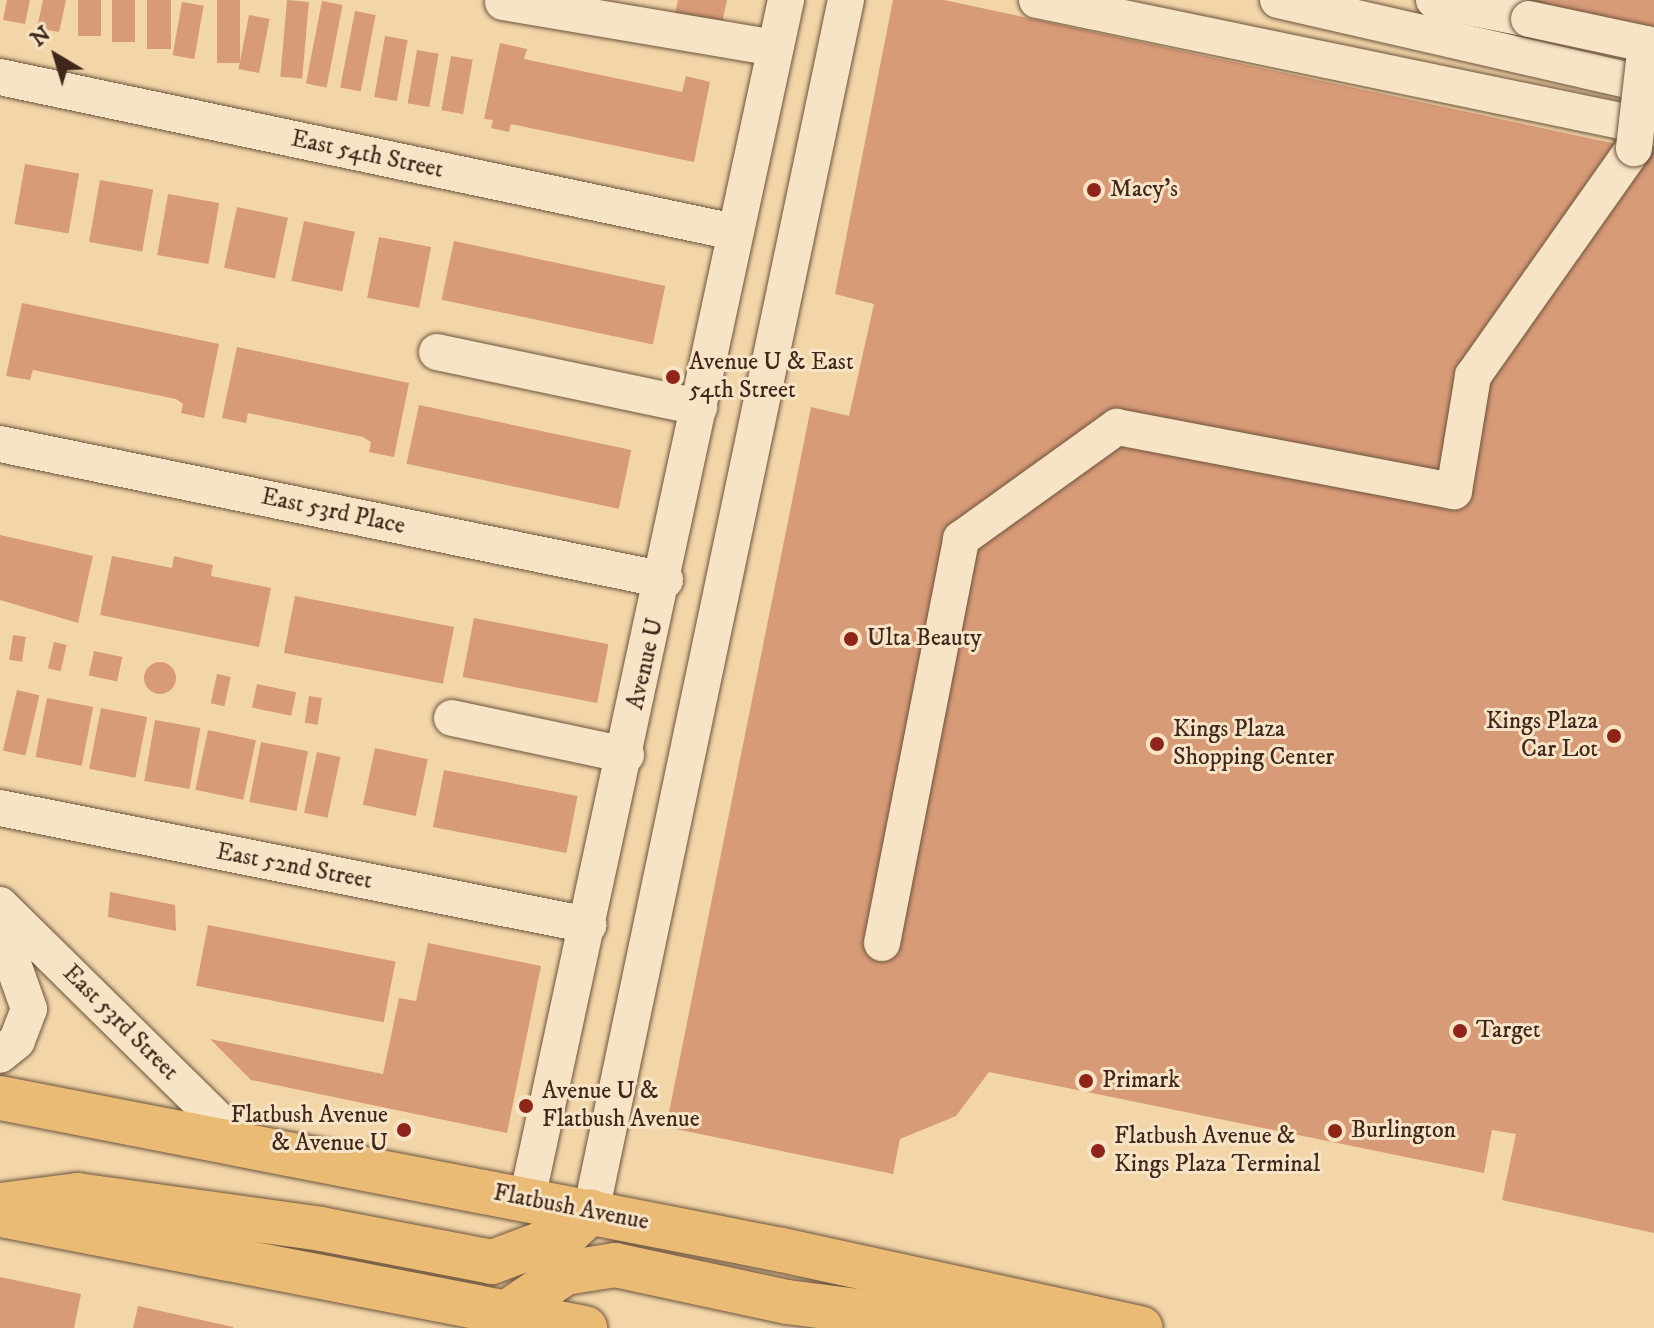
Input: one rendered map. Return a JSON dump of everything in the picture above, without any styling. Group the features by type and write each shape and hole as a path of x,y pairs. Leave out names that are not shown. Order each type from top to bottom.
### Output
{"main road":[{"name":"Flatbush Avenue","path":"0,1098 239,1141 527,1199 1141,1328"},
{"path":"0,1205 77,1195 321,1229 492,1262 518,1256 567,1234 591,1212"},
{"name":"Avenue U","path":"507,1320 527,1199"},
{"path":"0,1215 507,1320 573,1327 579,1268 591,1212"},
{"path":"507,1320 542,1285 579,1268 615,1265 787,1302 977,1326 1079,1314"}],"street":[{"name":"Avenue U","path":"527,1199 665,580 734,232 786,0"},
{"path":"591,1212 846,0"},
{"path":"1037,0 1644,138"},
{"path":"1278,0 1654,86"},
{"path":"882,943 961,539 1117,427 1454,491 1473,376 1644,138 1646,44 1434,0"},
{"path":"503,2 775,48"},
{"path":"1594,73 1654,96"},
{"name":"East 54th Street","path":"0,77 734,232"},
{"path":"437,352 699,407"},
{"name":"East 53rd Place","path":"0,444 665,580"},
{"path":"452,718 626,755"},
{"name":"East 52nd Street","path":"0,808 588,925"},
{"name":"East 53rd Street","path":"0,905 239,1141"},
{"name":"East 53rd Street","path":"0,927 29,1009 17,1041 0,1055"}],"building":[{"path":"7,0 30,0 25,24 3,20"},
{"path":"43,0 66,0 59,32 37,28"},
{"path":"78,0 101,0 101,36 78,36"},
{"path":"112,0 135,0 135,42 112,42"},
{"path":"147,0 171,0 171,49 147,49"},
{"path":"217,0 240,0 240,63 217,63"},
{"path":"287,0 309,2 302,79 280,77"},
{"path":"678,0 727,0 722,23 673,23"},
{"name":"Kings Plaza Shopping Center","path":"893,0 944,0 1654,152 1654,1233 1502,1200 1516,1134 1492,1130 1484,1173 989,1072 956,1116 900,1139 893,1174 666,1127 811,407 849,416 874,304 835,294"},
{"path":"1654,0 1654,27 1529,1"},
{"path":"322,1 343,5 327,87 306,83"},
{"path":"182,2 204,6 194,59 173,55"},
{"path":"355,11 376,15 361,92 340,88"},
{"path":"249,15 270,19 259,73 239,69"},
{"path":"385,36 408,40 397,101 374,97"},
{"path":"500,43 527,49 524,59 682,92 686,76 710,82 694,162 511,124 509,132 491,128 493,120 484,119"},
{"path":"417,50 439,54 429,107 408,103"},
{"path":"451,56 473,60 463,114 441,110"},
{"path":"25,164 79,174 69,234 14,224"},
{"path":"100,180 153,189 142,251 89,242"},
{"path":"168,194 219,203 208,264 157,255"},
{"path":"237,207 288,218 275,278 224,268"},
{"path":"304,221 355,232 342,291 291,281"},
{"path":"379,237 431,247 419,308 367,298"},
{"path":"454,241 665,286 653,345 442,300"},
{"path":"22,303 219,344 204,418 181,413 183,404 176,399 33,370 30,380 6,376"},
{"path":"237,347 409,383 394,457 369,452 371,442 363,437 248,413 246,423 222,418"},
{"path":"419,405 631,450 619,509 407,464"},
{"path":"0,535 93,556 78,623 0,600"},
{"path":"112,556 172,568 174,556 213,565 211,576 271,588 259,647 100,615"},
{"path":"295,596 454,627 443,684 284,653"},
{"path":"474,618 608,644 597,703 463,677"},
{"path":"13,635 26,637 22,662 9,660"},
{"path":"54,642 67,645 61,671 48,668"},
{"path":"94,651 122,657 117,681 89,675"},
{"path":"160,662 171,667 176,678 171,689 160,694 149,689 144,678 149,667"},
{"path":"217,674 231,677 224,706 211,703"},
{"path":"257,684 296,692 291,716 252,707"},
{"path":"17,690 39,695 25,756 3,750"},
{"path":"309,696 322,698 318,725 305,723"},
{"path":"47,698 93,707 82,766 36,757"},
{"path":"101,708 147,717 135,778 89,769"},
{"path":"155,720 200,728 190,789 144,781"},
{"path":"208,730 256,740 243,800 195,790"},
{"path":"261,742 308,751 296,811 249,802"},
{"path":"375,748 428,759 416,816 363,805"},
{"path":"317,752 340,757 328,818 304,813"},
{"path":"444,770 578,796 566,853 433,827"},
{"path":"110,892 175,905 176,931 108,917"},
{"path":"208,925 395,961 384,1022 196,986"},
{"path":"428,943 541,966 507,1133 251,1080 210,1039 383,1074 399,998 416,1001"},
{"path":"0,1277 81,1294 74,1328 0,1328"},
{"path":"138,1306 233,1327 233,1328 133,1328"}],"place":[{"name":"Macy's","path":"1094,190"},
{"name":"Avenue U & East 54th Street","path":"673,377"},
{"name":"Ulta Beauty","path":"851,639"},
{"name":"Kings Plaza Car Lot","path":"1614,736"},
{"name":"Kings Plaza Shopping Center","path":"1157,744"},
{"name":"Target","path":"1460,1031"},
{"name":"Primark","path":"1086,1081"},
{"name":"Avenue U & Flatbush Avenue","path":"526,1106"},
{"name":"Flatbush Avenue & Avenue U","path":"404,1130"},
{"name":"Burlington","path":"1335,1131"},
{"name":"Flatbush Avenue & Kings Plaza Terminal","path":"1098,1151"}]}
